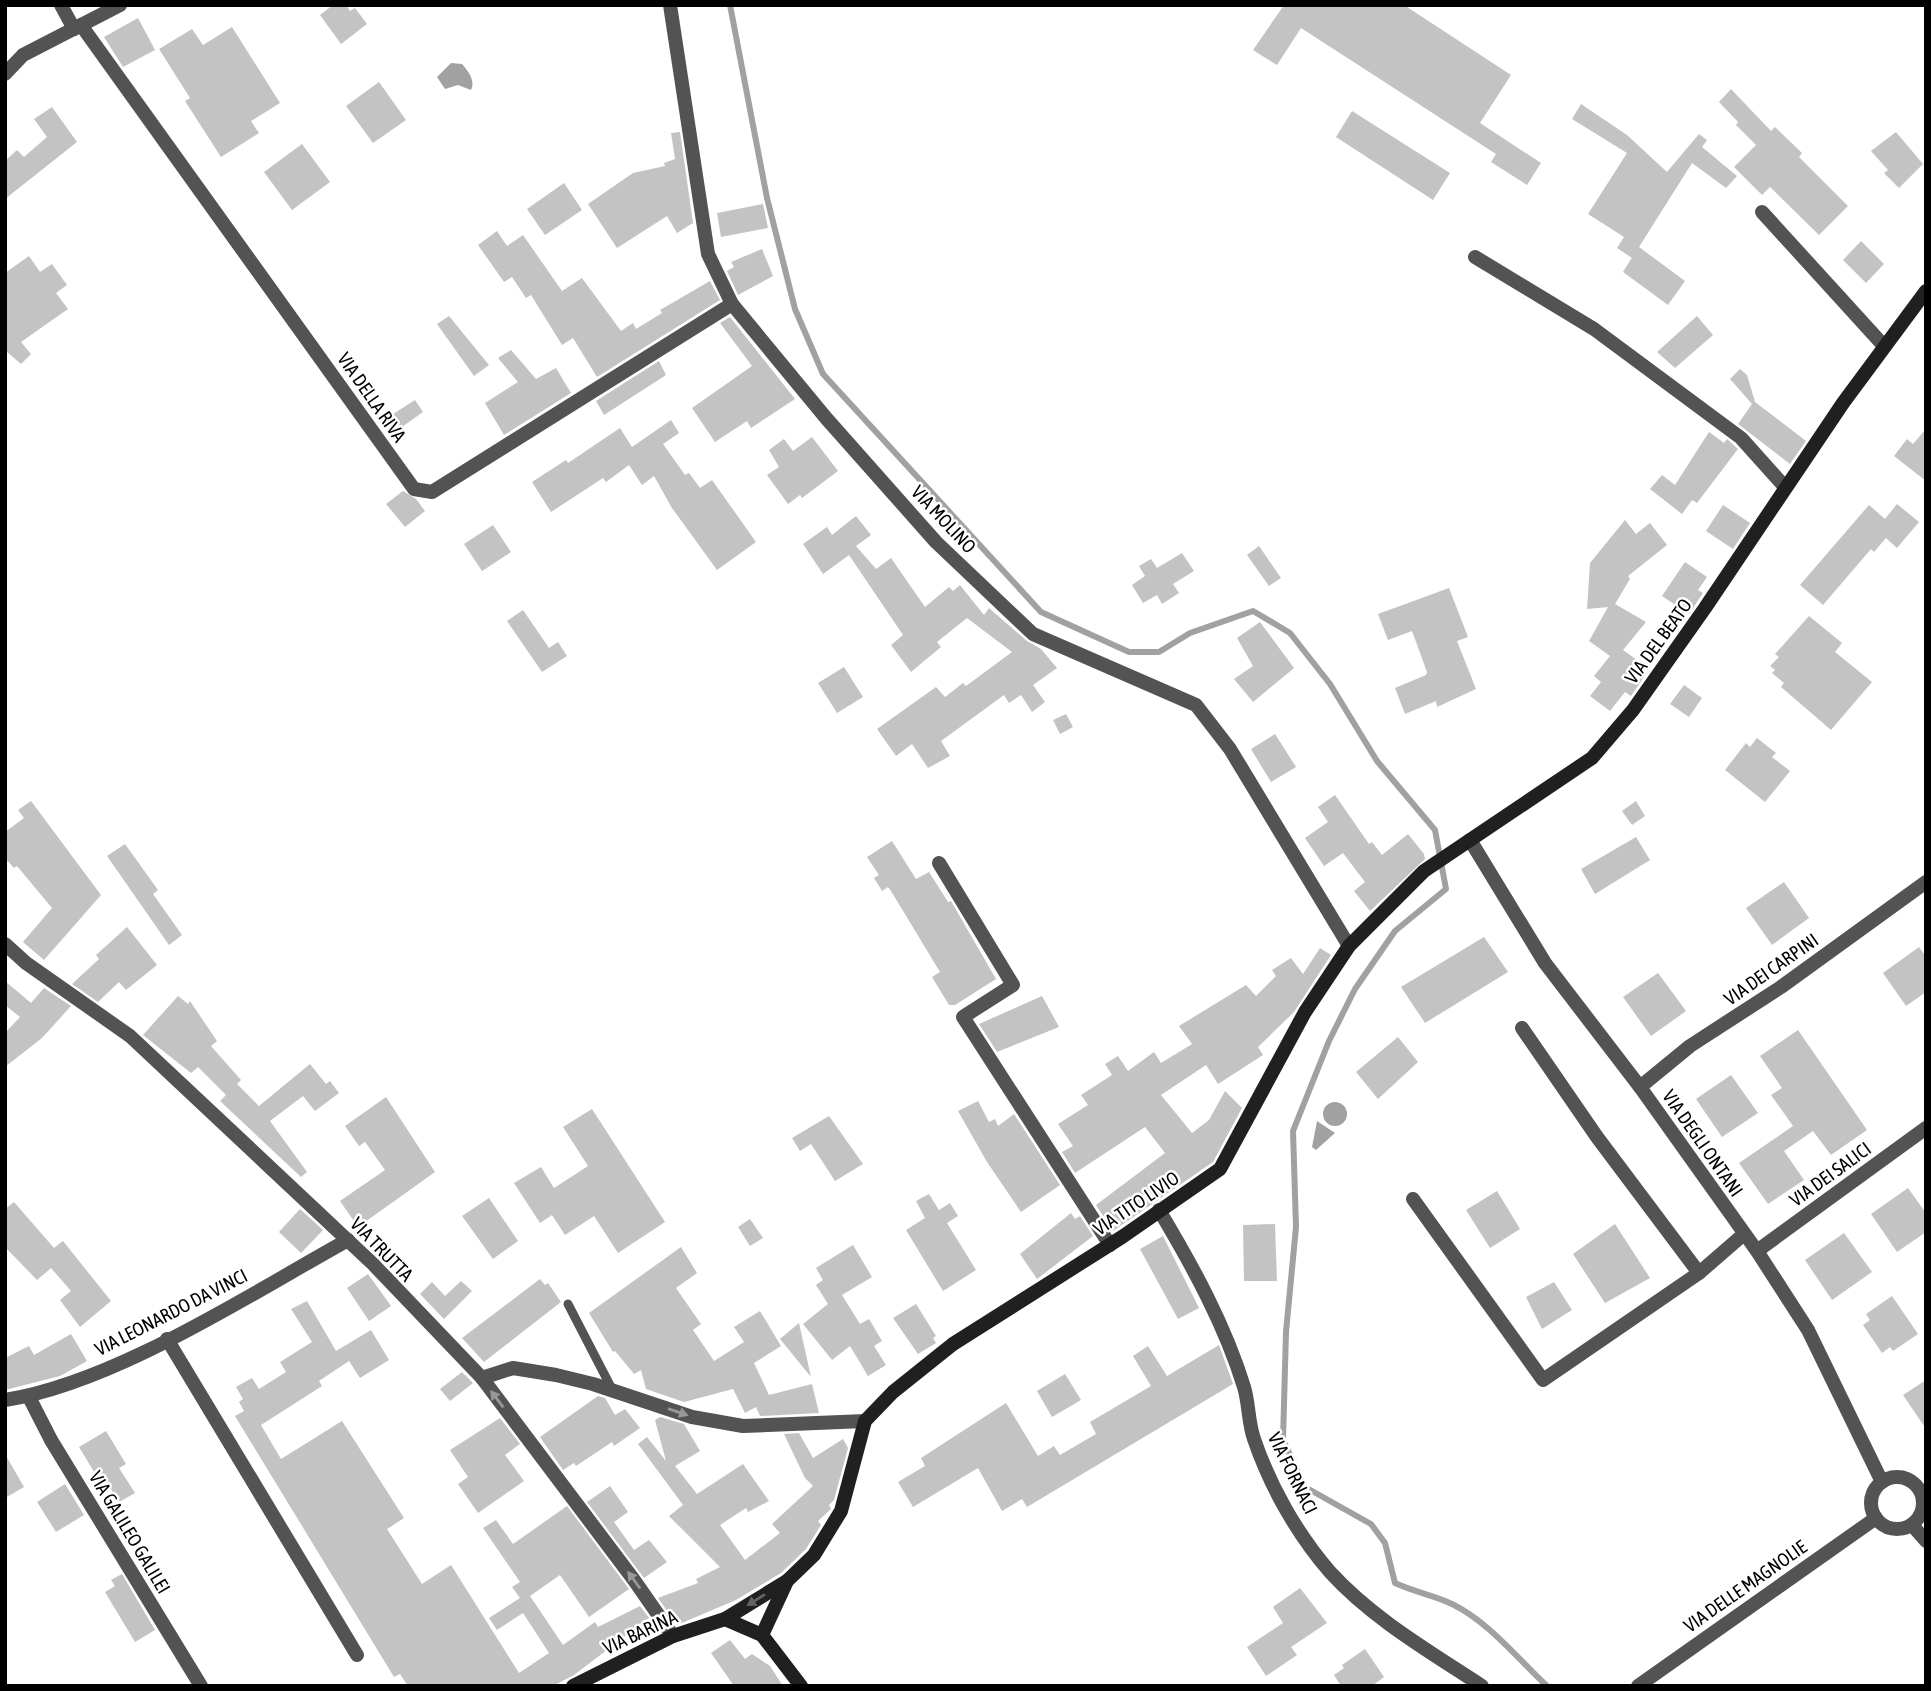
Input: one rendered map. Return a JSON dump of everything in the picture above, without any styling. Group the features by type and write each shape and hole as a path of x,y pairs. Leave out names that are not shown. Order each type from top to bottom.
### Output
{"street":[{"name":"VIA DELLA RIVA","path":"61,5 414,489 432,492 732,304"},
{"path":"5,74 23,55 120,5"},
{"name":"VIA MOLINO","path":"670,5 708,254 732,304 827,418 936,541 1033,634 1196,705 1230,749 1349,946"},
{"path":"1762,212 1884,346"},
{"path":"1475,257 1605,337 1741,438 1785,487"},
{"name":"VIA DEL BEATO","path":"1349,946 1424,871 1592,758 1633,710 1785,487 1926,291"},
{"name":"VIA DEGLI ONTANI","path":"1470,841 1545,963 1640,1087 1757,1251 1808,1330 1882,1482"},
{"path":"939,863 1013,985 963,1017 1110,1245"},
{"name":"VIA DEI CARPINI","path":"1640,1087 1690,1046 1781,987 1926,882"},
{"name":"VIA TRUTTA","path":"5,944 26,963 130,1036 348,1240 482,1378 673,1636"},
{"name":"VIA TITO LIVIO","path":"726,1619 787,1581 814,1555 841,1511 865,1421 893,1392 953,1343 1110,1245 1220,1169 1305,1012 1349,946"},
{"path":"1522,1028 1597,1138 1699,1273"},
{"name":"VIA DEI SALICI","path":"1757,1251 1926,1128"},
{"path":"1413,1199 1543,1380 1699,1273 1744,1234"},
{"name":"VIA FORNACI","path":"1159,1210 1192,1265 1244,1387 1254,1437 1293,1522 1329,1570 1370,1612 1482,1686"},
{"name":"VIA LEONARDO DA VINCI","path":"5,1400 29,1396 99,1371 167,1339 348,1240"},
{"path":"167,1339 356,1655"},
{"path":"482,1378 513,1368 613,1391 692,1417 743,1426 865,1421"},
{"name":"VIA GALILEO GALILEI","path":"29,1396 51,1440 201,1686"},
{"path":"1902,1477 1922,1486 1923,1508 1912,1525 1892,1529 1875,1518 1871,1499 1882,1482 1902,1477"},
{"name":"VIA DELLE MAGNOLIE","path":"1637,1686 1875,1518"},
{"path":"1912,1525 1926,1541"},
{"name":"VIA TITO LIVIO","path":"762,1635 787,1581"},
{"path":"726,1619 762,1635 801,1686"},
{"name":"VIA BARINA","path":"573,1686 673,1636 726,1619"}],"lane":[{"path":"568,1304 613,1391"}],"shaded area":[{"path":"451,63 462,64 467,70 472,80 471,90 458,85 445,89 437,77"},
{"path":"1335,1102 1344,1105 1347,1114 1344,1123 1335,1126 1326,1123 1323,1114 1326,1105"},
{"path":"1317,1121 1335,1133 1316,1150 1312,1147"}],"building":[{"path":"333,5 346,5 350,11 355,8 367,24 341,44 320,15"},
{"path":"1284,5 1404,5 1511,75 1480,123 1541,163 1527,185 1491,162 1496,154 1301,28 1277,65 1253,50"},
{"path":"138,18 155,50 123,67 104,37"},
{"path":"232,27 280,103 251,121 259,133 221,157 185,101 190,98 159,49 192,29 203,45"},
{"path":"379,82 406,120 373,143 346,106"},
{"path":"1731,89 1771,131 1775,127 1802,153 1799,157 1848,206 1819,235 1770,187 1762,195 1734,167 1756,145 1736,125 1738,122 1719,102"},
{"path":"1581,104 1627,135 1667,172 1699,134 1707,140 1702,147 1737,176 1726,188 1692,163 1639,247 1685,281 1668,305 1623,272 1632,258 1617,248 1624,237 1588,214 1627,153 1572,119"},
{"path":"52,107 77,142 5,199 5,161 17,150 24,157 47,137 34,119"},
{"path":"1352,111 1450,173 1433,200 1336,137"},
{"path":"680,132 693,223 677,233 667,216 617,248 588,204 633,173 665,166 664,163 675,159 671,133"},
{"path":"1896,132 1923,164 1899,188 1884,173 1888,170 1871,151"},
{"path":"302,144 330,182 292,210 264,172"},
{"path":"564,183 582,210 545,235 527,209"},
{"path":"763,204 768,228 721,237 717,213"},
{"path":"497,231 507,246 523,235 562,291 582,278 621,331 633,323 636,329 662,313 660,310 710,281 720,300 597,377 573,338 562,345 531,295 526,298 512,277 504,282 478,245"},
{"path":"1861,241 1884,264 1866,283 1843,260"},
{"path":"762,249 773,276 738,295 727,271 734,267 731,262"},
{"path":"29,256 40,272 52,264 67,285 56,293 68,309 21,342 31,354 21,364 5,353 5,273"},
{"path":"449,316 489,365 474,376 437,324"},
{"path":"1697,316 1713,335 1675,368 1657,352"},
{"path":"730,317 795,399 751,428 747,421 715,442 692,408 752,366 720,323"},
{"path":"511,350 536,379 556,368 571,393 504,435 485,403 518,382 498,358"},
{"path":"659,361 666,375 604,415 596,401"},
{"path":"1740,369 1747,375 1755,402 1806,441 1790,464 1738,424 1752,404 1730,379"},
{"path":"415,400 423,412 399,429 390,416"},
{"path":"671,420 679,433 663,444 685,475 689,473 700,488 712,480 756,542 717,570 672,508 654,476 642,485 629,465 606,482 603,478 551,512 532,482 566,460 568,463 620,428 632,447"},
{"path":"1926,429 1926,481 1894,456 1907,439 1913,444"},
{"path":"1709,432 1724,443 1727,439 1738,449 1697,503 1692,500 1682,514 1650,489 1662,475 1675,485"},
{"path":"812,437 838,471 802,498 800,495 788,504 767,475 779,467 769,450 784,439 793,451"},
{"path":"403,491 416,499 425,511 405,527 386,504"},
{"path":"1897,504 1919,522 1897,548 1886,538 1874,552 1871,549 1823,605 1800,585 1869,505 1885,519"},
{"path":"1723,505 1750,523 1733,549 1706,531"},
{"path":"856,516 871,535 856,546 876,569 891,558 925,607 949,587 953,591 960,585 984,615 989,608 1027,641 1041,649 1057,668 1033,685 1045,702 1032,712 1021,695 1009,703 1004,695 941,741 950,756 928,768 912,744 896,756 877,729 936,687 945,697 963,683 966,686 1012,652 967,618 937,642 941,647 911,672 891,645 903,635 849,555 823,574 803,544 827,527 832,535"},
{"path":"1625,520 1636,534 1650,523 1667,545 1628,576 1630,579 1615,604 1646,622 1623,650 1644,665 1641,670 1646,674 1631,696 1625,692 1610,711 1590,696 1601,682 1594,676 1610,656 1589,641 1608,607 1587,609 1590,563"},
{"path":"493,525 511,552 482,571 464,544"},
{"path":"1259,546 1281,578 1269,586 1247,555"},
{"path":"1182,553 1194,571 1173,584 1179,593 1162,604 1157,595 1143,603 1132,585 1145,576 1139,566 1151,559 1157,568"},
{"path":"1685,562 1707,577 1698,590 1703,593 1689,614 1662,596"},
{"path":"1449,588 1468,637 1457,641 1476,689 1437,707 1436,701 1405,714 1395,688 1426,675 1427,672 1412,631 1388,640 1378,614"},
{"path":"523,610 549,648 558,642 567,656 542,672 507,621"},
{"path":"1809,616 1842,643 1835,652 1872,682 1831,730 1781,687 1784,683 1772,673 1775,670 1770,666 1779,657 1775,654"},
{"path":"1260,622 1294,668 1253,702 1234,679 1253,666 1237,638"},
{"path":"844,667 863,697 837,713 818,683"},
{"path":"1684,685 1702,698 1689,717 1670,704"},
{"path":"1066,714 1073,727 1060,734 1053,720"},
{"path":"1275,734 1296,767 1271,782 1251,749"},
{"path":"1757,738 1776,753 1772,757 1790,771 1765,802 1725,770 1746,743 1750,747"},
{"path":"1335,795 1369,844 1372,842 1382,855 1408,834 1424,854 1425,859 1370,911 1354,891 1365,882 1343,853 1324,866 1305,838 1328,822 1318,807"},
{"path":"31,801 101,895 44,960 23,942 52,908 17,866 14,868 5,858 5,832 24,818 18,810"},
{"path":"1636,801 1645,816 1632,825 1622,811"},
{"path":"1636,837 1650,860 1595,894 1581,869"},
{"path":"892,841 916,879 929,872 948,902 951,901 996,979 955,1005 949,1005 932,977 940,972 891,891 888,887 882,891 874,878 879,875 867,857"},
{"path":"125,844 158,890 153,894 182,935 169,945 107,856"},
{"path":"1784,882 1809,918 1772,945 1746,908"},
{"path":"127,927 157,965 126,990 119,982 98,1002 72,984 99,959 96,955"},
{"path":"1484,937 1508,972 1425,1023 1401,987"},
{"path":"1919,947 1926,957 1926,992 1906,1006 1883,973"},
{"path":"1320,948 1331,955 1294,1012 1258,1047 1263,1055 1218,1084 1206,1065 1161,1095 1192,1133 1209,1120 1225,1091 1242,1108 1213,1162 1113,1231 1096,1205 1165,1153 1145,1127 1075,1173 1062,1152 1073,1146 1058,1124 1088,1105 1081,1095 1112,1075 1105,1064 1118,1056 1128,1071 1154,1052 1161,1063 1192,1044 1179,1026 1246,985 1256,996 1276,976 1272,970 1291,958 1303,974"},
{"path":"1658,973 1686,1011 1651,1036 1623,997"},
{"path":"5,981 31,1003 44,988 71,1006 42,1038 5,1067 5,1033 20,1017 5,1005"},
{"path":"178,996 188,1004 190,1001 217,1041 211,1046 241,1080 237,1084 259,1106 310,1064 326,1084 330,1081 339,1093 315,1111 303,1096 270,1121 307,1172 301,1177 220,1101 226,1095 198,1067 191,1073 143,1035"},
{"path":"1042,996 1059,1027 997,1052 979,1024"},
{"path":"1798,1030 1867,1130 1831,1155 1813,1131 1784,1151 1804,1180 1768,1204 1739,1163 1793,1126 1771,1095 1782,1088 1760,1056"},
{"path":"1398,1037 1418,1062 1378,1099 1356,1072"},
{"path":"1731,1075 1758,1113 1722,1137 1696,1099"},
{"path":"386,1097 435,1172 358,1227 340,1201 385,1170 365,1142 359,1146 345,1126"},
{"path":"978,1101 989,1122 995,1119 998,1126 1014,1114 1060,1185 1021,1212 987,1162 958,1111"},
{"path":"592,1109 665,1222 618,1253 594,1216 565,1235 552,1215 540,1223 514,1183 541,1167 554,1188 588,1166 563,1127"},
{"path":"829,1116 863,1164 835,1181 811,1144 800,1151 792,1138"},
{"path":"1908,1188 1926,1213 1926,1232 1897,1252 1871,1214"},
{"path":"1497,1191 1520,1229 1490,1248 1466,1210"},
{"path":"929,1194 939,1210 950,1203 958,1216 947,1223 976,1270 943,1291 906,1230 925,1218 916,1201"},
{"path":"489,1198 518,1241 493,1259 462,1216"},
{"path":"14,1202 54,1248 63,1241 111,1301 80,1327 60,1300 71,1291 51,1268 37,1280 5,1247 5,1209"},
{"path":"300,1209 323,1230 301,1253 279,1232"},
{"path":"1071,1213 1075,1219 1080,1216 1093,1236 1037,1279 1020,1254"},
{"path":"750,1219 763,1238 750,1246 738,1227"},
{"path":"1275,1224 1277,1281 1244,1281 1243,1225"},
{"path":"1615,1224 1650,1278 1605,1303 1573,1254"},
{"path":"1844,1233 1872,1272 1832,1300 1805,1260"},
{"path":"1163,1236 1199,1308 1178,1319 1140,1249"},
{"path":"853,1245 872,1277 842,1295 860,1324 869,1319 882,1341 874,1346 886,1365 868,1376 850,1346 832,1360 803,1324 828,1304 816,1285 823,1280 816,1268"},
{"path":"681,1247 697,1273 676,1288 701,1324 693,1330 714,1361 744,1342 734,1327 760,1311 781,1346 754,1363 769,1395 812,1384 819,1413 760,1416 756,1407 745,1413 733,1389 684,1402 646,1389 641,1370 634,1374 615,1351 613,1352 589,1313"},
{"path":"368,1274 391,1306 369,1321 347,1288"},
{"path":"540,1279 545,1285 548,1283 561,1302 484,1362 462,1338"},
{"path":"461,1281 472,1291 444,1319 420,1294 432,1282 445,1296"},
{"path":"1554,1282 1572,1310 1542,1329 1526,1297"},
{"path":"1892,1296 1918,1334 1893,1351 1890,1347 1882,1353 1863,1325 1870,1320 1866,1314"},
{"path":"307,1301 336,1351 371,1330 389,1360 360,1378 349,1361 319,1381 322,1386 261,1425 281,1459 342,1421 404,1518 387,1529 422,1584 451,1565 519,1673 549,1653 523,1613 497,1630 489,1618 520,1598 512,1587 520,1582 483,1528 496,1520 513,1544 567,1506 629,1589 589,1617 560,1575 530,1596 563,1645 595,1622 598,1627 640,1606 649,1618 574,1675 553,1686 408,1686 400,1674 394,1677 235,1416 244,1411 239,1402 243,1399 236,1387 252,1378 259,1389 286,1372 280,1362 312,1342 291,1309"},
{"path":"916,1304 936,1336 933,1338 936,1343 918,1354 893,1318"},
{"path":"799,1323 811,1377 780,1339"},
{"path":"71,1334 87,1361 60,1376 5,1390 5,1358 29,1346 34,1355"},
{"path":"1219,1345 1233,1384 1027,1507 1022,1499 1002,1511 978,1468 913,1507 898,1482 925,1466 921,1458 1006,1403 1038,1456 1054,1446 1060,1455 1096,1434 1090,1422 1151,1386 1133,1356 1148,1346 1167,1376"},
{"path":"462,1372 473,1383 450,1401 440,1389"},
{"path":"1065,1374 1081,1400 1052,1417 1037,1391"},
{"path":"1926,1380 1926,1429 1903,1395"},
{"path":"598,1396 605,1398 615,1415 625,1409 640,1428 614,1446 612,1442 576,1466 574,1463 563,1470 540,1437"},
{"path":"660,1417 684,1424 700,1451 675,1466 697,1494 743,1464 769,1501 748,1512 746,1508 720,1525 745,1560 780,1533 772,1524 813,1486 805,1478 784,1434 799,1433 813,1458 843,1439 848,1448 834,1500 829,1505 831,1509 818,1521 821,1525 806,1549 781,1573 736,1600 677,1625 658,1598 698,1583 696,1579 720,1567 669,1516 683,1505 638,1444 647,1437 666,1461 655,1420"},
{"path":"500,1418 520,1444 505,1455 524,1481 478,1513 458,1484 468,1477 450,1450"},
{"path":"106,1431 126,1464 119,1468 135,1493 119,1502 104,1477 99,1480 79,1447"},
{"path":"5,1454 24,1487 5,1498"},
{"path":"65,1484 84,1515 56,1532 37,1502"},
{"path":"610,1486 628,1512 614,1522 634,1550 649,1540 667,1562 644,1578 587,1502"},
{"path":"122,1574 155,1630 135,1642 105,1592 115,1586 111,1580"},
{"path":"1300,1588 1327,1623 1291,1647 1297,1655 1266,1676 1247,1647 1283,1623 1273,1607"},
{"path":"730,1640 745,1659 752,1654 770,1666 783,1686 734,1686 711,1653"},
{"path":"1365,1649 1384,1677 1372,1686 1341,1686 1334,1675 1344,1668 1342,1665"}],"waterway":[{"path":"730,5 767,198 795,309 823,374 1041,612 1129,652 1159,652 1190,633 1253,611 1290,633 1330,684 1377,761 1435,830 1446,889 1395,931 1355,989 1329,1041 1293,1131 1296,1227 1286,1332 1283,1440 1305,1487 1371,1524 1385,1543 1395,1583 1445,1601 1478,1620 1547,1686"}]}
